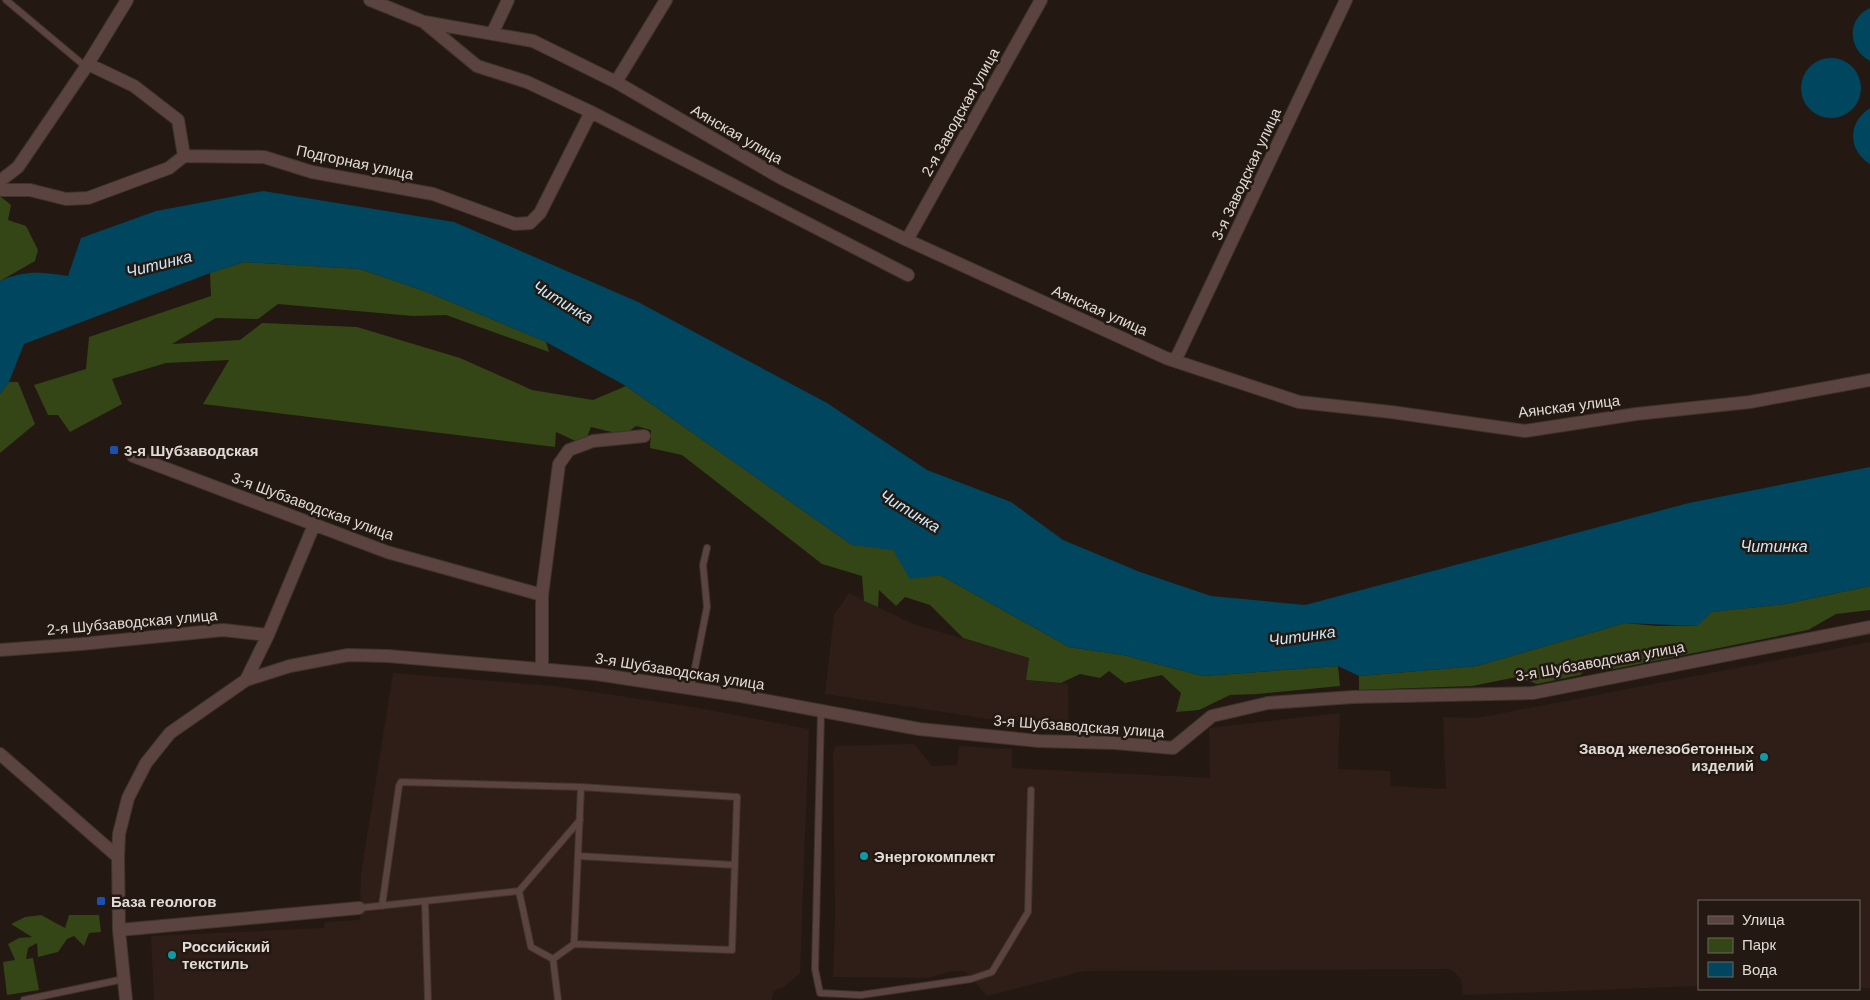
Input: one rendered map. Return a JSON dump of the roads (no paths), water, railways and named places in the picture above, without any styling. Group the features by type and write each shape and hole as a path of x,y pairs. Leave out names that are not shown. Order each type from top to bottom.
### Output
{"street":[{"path":"0,181 18,167 87,65 127,0"},
{"name":"Аянская улица","path":"370,0 424,22 533,41 616,82 781,178 908,240 1175,361 1300,402 1392,412 1525,431 1636,414 1750,402 1870,380"},
{"path":"492,34 508,0"},
{"path":"616,82 666,0"},
{"name":"2-я Заводская улица","path":"908,240 1041,0"},
{"name":"3-я Заводская улица","path":"1175,361 1346,0"},
{"path":"424,22 477,66 527,82 591,112 908,275"},
{"path":"0,190 30,190 66,200 88,198 169,168 184,156 178,120 134,86 87,65"},
{"name":"Подгорная улица","path":"184,156 264,157 312,172 433,194 515,224 530,223 540,213 591,112"},
{"path":"542,669 542,596 559,464 569,450 593,441 644,436"},
{"name":"3-я Шубзаводская улица","path":"133,456 387,552 542,596"},
{"path":"126,1000 118,930 118,857 119,834 128,798 146,763 170,733 246,680 268,635 314,525"},
{"name":"3-я Шубзаводская улица","path":"246,680 290,666 348,655 388,656 596,674 691,688 937,731 1039,742 1115,743 1173,748 1212,716 1268,703 1353,697 1533,693 1870,627"},
{"name":"2-я Шубзаводская улица","path":"0,650 223,630 268,635"},
{"path":"0,754 118,857"},
{"path":"118,930 359,908"}],"lane":[{"path":"6,0 87,65"},
{"path":"691,688 707,607 703,565 707,548"},
{"path":"821,711 816,969 820,993 861,995 971,979 992,972 1028,912 1031,790"},
{"path":"382,906 401,782 581,787 737,797 732,950 574,944 553,959"},
{"path":"574,944 581,787"},
{"path":"359,908 519,891 580,820"},
{"path":"578,856 735,865"},
{"path":"519,891 531,947 553,959"},
{"path":"424,901 428,1000"},
{"path":"553,959 558,1000"},
{"path":"24,1000 124,979"}],"water":[{"path":"1870,8 1870,61 1857,49 1853,34 1857,19"},
{"path":"1831,58 1848,63 1856,71 1861,88 1856,105 1848,113 1831,118 1814,113 1806,105 1801,88 1806,71 1814,63"},
{"path":"1870,108 1870,164 1857,151 1853,136 1857,121"},
{"name":"Читинка","path":"263,191 454,222 638,302 827,403 927,470 1011,502 1063,540 1140,572 1211,596 1305,605 1689,503 1870,467 1870,586 1785,604 1712,612 1697,626 1625,623 1477,666 1359,676 1338,666 1203,676 1123,655 1069,647 940,575 910,579 893,550 852,545 626,386 546,342 427,292 360,269 244,262 210,273 24,344 9,382 0,394 0,281 9,277 34,273 68,276 81,238 156,211"}],"place":[{"name":"3-я Шубзаводская","path":"114,450"},
{"name":"Завод железобетонных изделий","path":"1764,757"},
{"name":"Энергокомплект","path":"864,856"},
{"name":"База геологов","path":"101,901"},
{"name":"Российский текстиль","path":"172,955"}]}
